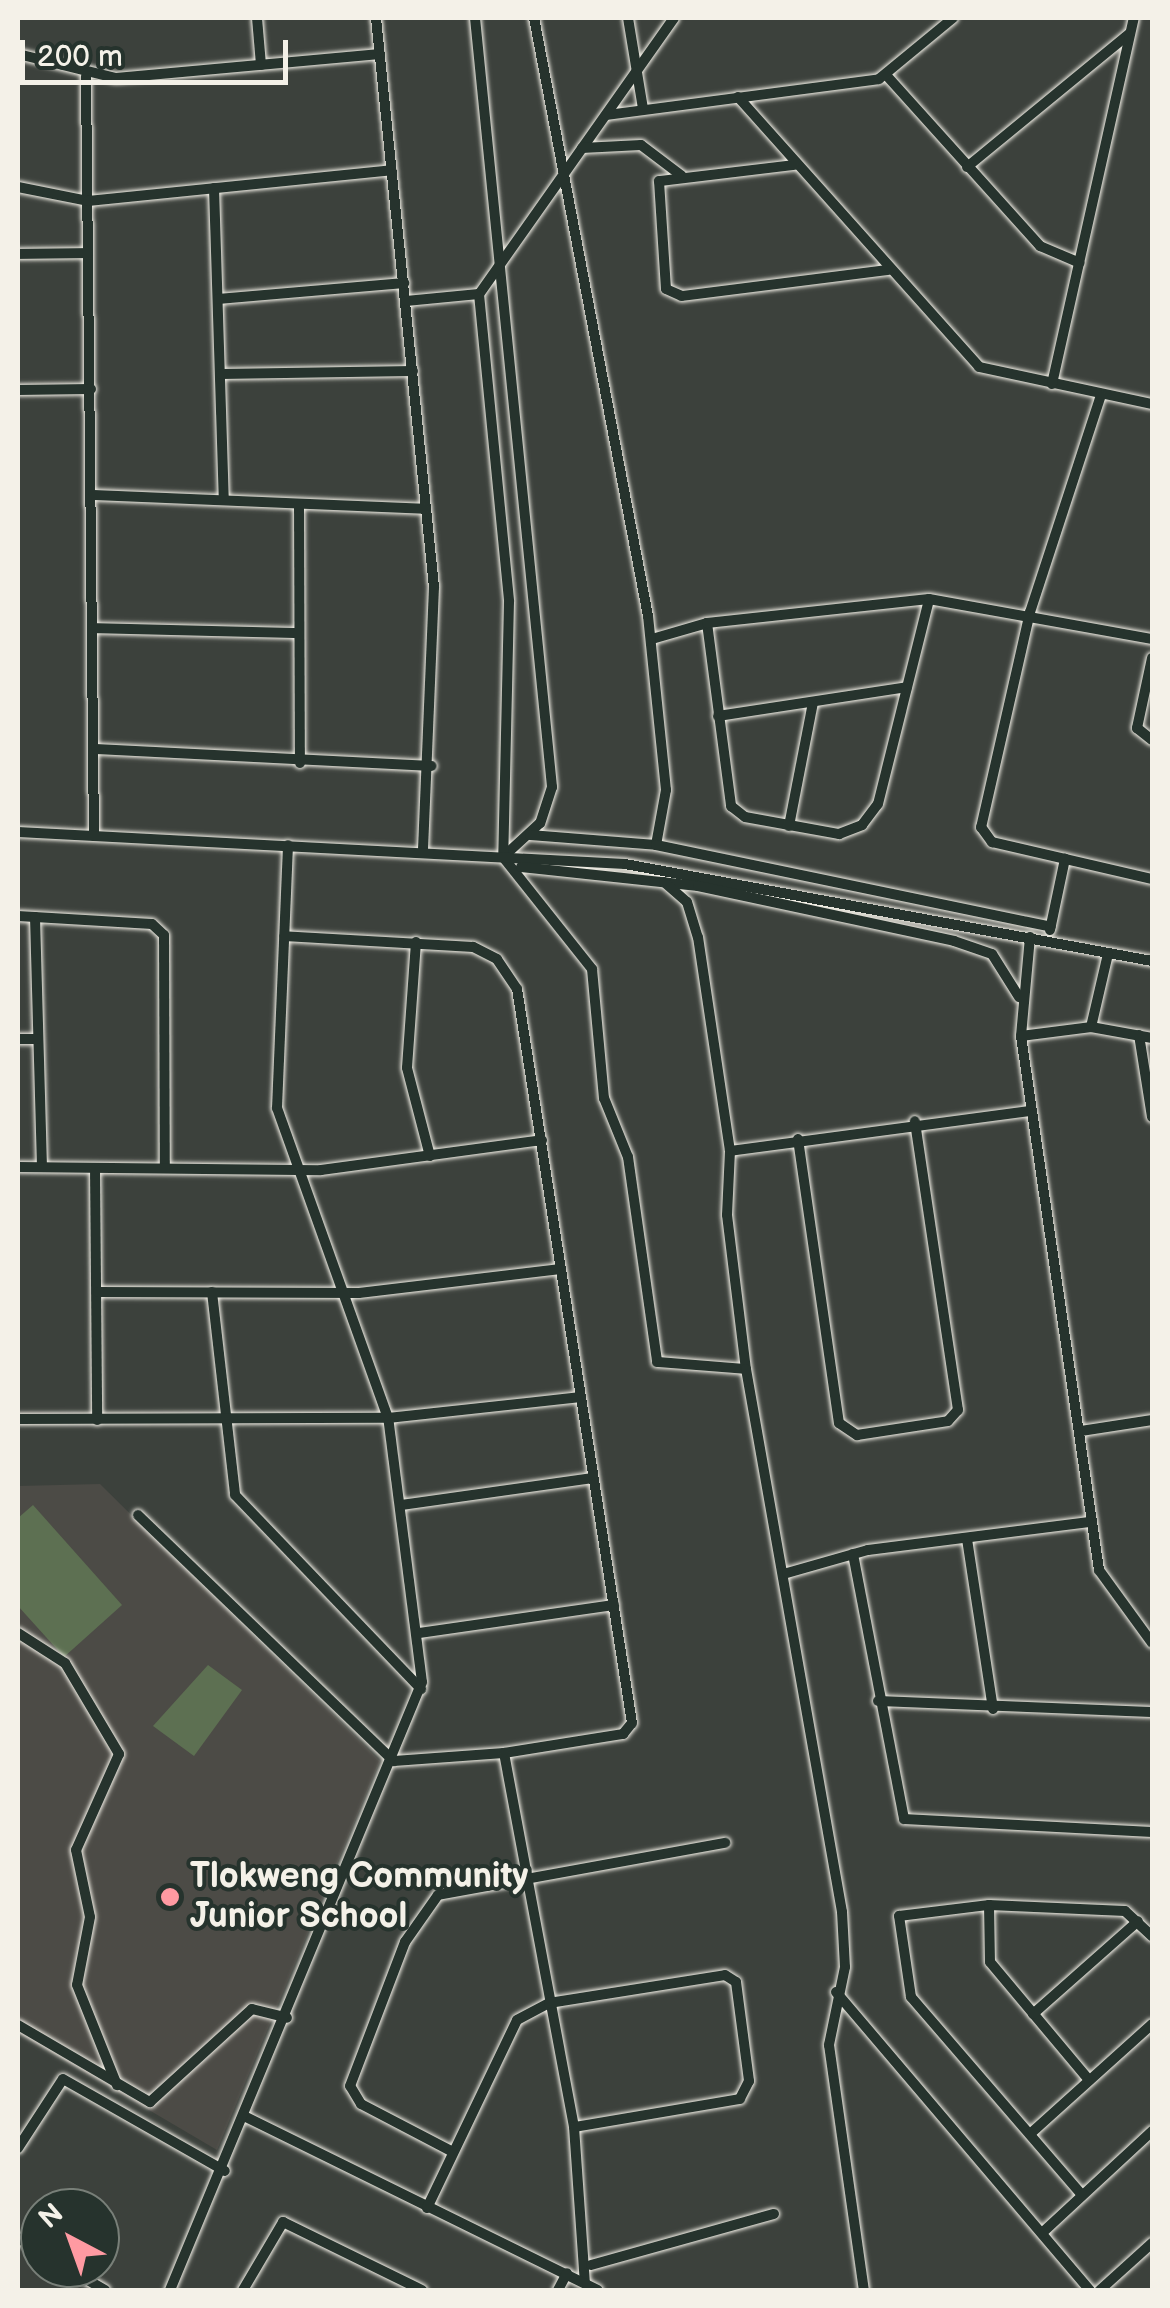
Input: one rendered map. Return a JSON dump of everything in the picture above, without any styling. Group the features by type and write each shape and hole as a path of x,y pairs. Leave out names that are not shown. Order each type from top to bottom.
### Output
{"street":[{"path":"257,18 261,66"},
{"path":"376,18 425,509 432,766 423,851"},
{"path":"475,18 552,787 530,836 507,857"},
{"path":"534,18 652,639 666,790 656,845"},
{"path":"628,18 643,109"},
{"path":"674,18 478,294 508,602 507,857 592,969 604,1098 628,1157 656,1362 746,1369"},
{"path":"607,114 888,76 952,18"},
{"path":"1052,384 1134,18"},
{"path":"967,167 1130,33"},
{"path":"18,54 86,76 261,66 380,54"},
{"path":"86,76 94,495 94,836"},
{"path":"888,76 1042,247 1080,263"},
{"path":"738,97 888,270 983,370 1152,404"},
{"path":"582,148 640,144 682,176"},
{"path":"794,165 682,176 655,190 663,283 675,295 888,270"},
{"path":"18,187 88,201 391,170"},
{"path":"214,188 224,500"},
{"path":"18,254 88,253"},
{"path":"218,298 404,283"},
{"path":"406,300 478,294"},
{"path":"221,374 413,371"},
{"path":"18,390 91,389"},
{"path":"1100,395 1030,612 981,827 992,842 1152,879"},
{"path":"94,495 425,509"},
{"path":"300,504 300,763"},
{"path":"652,639 707,624 929,598 1030,612 1152,639"},
{"path":"707,624 731,806 789,826 839,834 872,815 929,598"},
{"path":"94,628 299,633"},
{"path":"1152,658 1137,728 1152,740"},
{"path":"718,716 907,687"},
{"path":"789,826 813,702"},
{"path":"96,749 300,763 432,766"},
{"path":"18,832 423,851 700,874 1152,961"},
{"path":"530,836 656,845 1050,928"},
{"path":"170,2290 224,2172 421,1689 419,1634 388,1418 295,1169 277,1108 288,845"},
{"path":"507,857 542,874 664,882 984,950 1020,998"},
{"path":"1048,941 1064,859"},
{"path":"664,882 687,902 698,937 730,1151 727,1215 746,1369 787,1573 842,1912 845,1967 836,1992 830,2066 864,2290"},
{"path":"18,916 152,924 164,935 165,1167"},
{"path":"36,916 42,1166"},
{"path":"138,1514 394,1760 504,1753 630,1727 542,1140 510,974 473,946 284,936"},
{"path":"1030,937 1020,998 1021,1036 1081,1431 1091,1522 1104,1585 1152,1644"},
{"path":"416,942 407,1068 430,1156"},
{"path":"1091,1027 1108,954"},
{"path":"1021,1036 1091,1027 1152,1038"},
{"path":"1139,1036 1152,1117"},
{"path":"18,1039 37,1039"},
{"path":"730,1151 915,1121 1030,1111"},
{"path":"798,1140 839,1424 858,1435 948,1421 958,1410 915,1121"},
{"path":"18,1167 295,1169 542,1140"},
{"path":"95,1168 98,1420"},
{"path":"98,1292 344,1292 562,1269"},
{"path":"212,1292 220,1419 240,1502 421,1689"},
{"path":"18,1419 388,1418 581,1397"},
{"path":"1081,1431 1152,1420"},
{"path":"401,1505 593,1478"},
{"path":"787,1573 853,1554 1091,1522"},
{"path":"968,1539 993,1709"},
{"path":"853,1554 878,1701 907,1821 1152,1832"},
{"path":"419,1634 614,1604"},
{"path":"18,1634 40,1640 89,1692 119,1754 76,1850 90,1916 77,1985 117,2084"},
{"path":"878,1701 993,1709 1152,1712"},
{"path":"504,1753 574,2127 590,2265 585,2283"},
{"path":"453,2152 360,2104 350,2078 405,1942 438,1895 724,1843"},
{"path":"989,1905 990,1962 1089,2080"},
{"path":"1082,2195 908,1992 902,1912 989,1905 1125,1911 1152,1936"},
{"path":"1033,2014 1138,1921"},
{"path":"427,2208 503,2034 549,2002 725,1975 739,1986 749,2081 740,2099 574,2127"},
{"path":"836,1992 1090,2290"},
{"path":"18,2025 117,2084 160,2100 252,2009 287,2018"},
{"path":"1030,2134 1152,2024"},
{"path":"18,2148 62,2080 224,2172"},
{"path":"246,2117 598,2290"},
{"path":"1042,2232 1152,2131"},
{"path":"590,2265 774,2214"},
{"path":"243,2290 263,2242 283,2222 422,2290"},
{"path":"1100,2290 1152,2242"},
{"path":"558,2290 567,2273"}],"shaded area":[{"name":"Tlokweng Community Junior School","path":"100,1484 380,1761 217,2150 18,2033 18,1486"}],"green space":[{"path":"33,1505 122,1605 64,1657 18,1606 18,1518"},
{"path":"208,1665 242,1690 194,1756 153,1726"}],"place":[{"name":"Tlokweng Community Junior School","path":"170,1897"}]}
